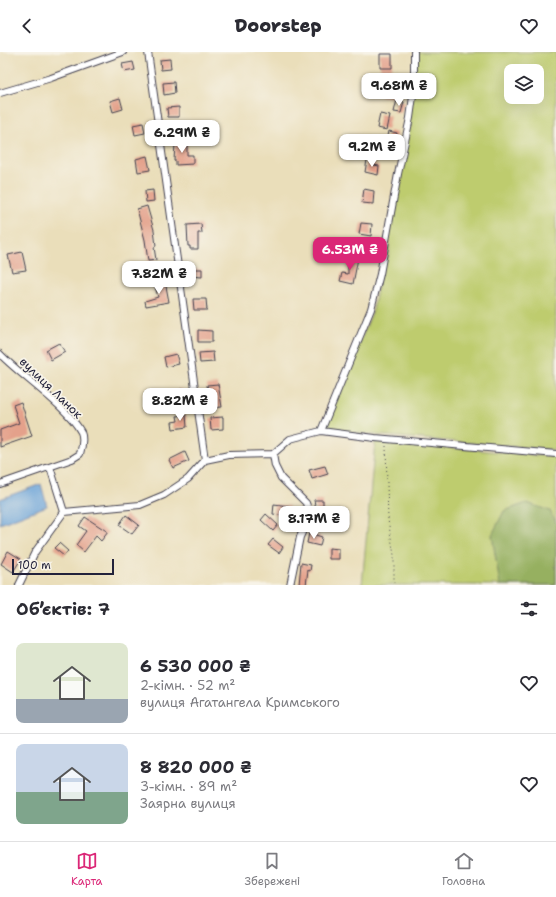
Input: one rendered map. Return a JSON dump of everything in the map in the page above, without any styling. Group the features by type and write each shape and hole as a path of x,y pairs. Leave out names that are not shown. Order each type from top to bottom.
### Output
{"street":[{"path":"0,92 51,78 123,52"},
{"path":"148,52 205,460"},
{"path":"321,431 371,309 379,281 398,174 410,118 414,89 414,52"},
{"name":"вулиця Ланок","path":"0,354 68,416 81,433 83,444 80,454 72,459 50,466"},
{"path":"19,585 35,552 64,512 140,505 164,495 188,479 205,460 229,455 273,454 290,439 321,431 386,439 556,454"},
{"path":"273,454 275,466 281,478 306,503 309,512 306,524 300,537 290,585"},
{"path":"0,484 50,466 64,512"}],"path":[{"path":"386,439 388,520 394,555 394,585"}],"green space":[{"path":"416,52 556,52 556,450 375,435 325,429 373,310 400,174"},
{"path":"375,441 556,457 556,585 362,585"},
{"path":"527,503 550,511 556,522 556,585 500,585 492,535 504,511"}],"water":[{"path":"41,484 47,506 0,524 0,499"}],"building":[{"path":"380,54 392,54 392,68 380,68"},
{"path":"170,59 171,69 161,70 160,60"},
{"path":"133,62 135,70 124,72 122,64"},
{"path":"381,81 393,81 393,97 381,96"},
{"path":"174,82 175,93 164,95 163,83"},
{"path":"120,98 123,109 113,112 110,101"},
{"path":"397,100 404,102 401,113 394,112"},
{"path":"179,107 179,117 168,117 167,108"},
{"path":"380,114 390,116 387,130 377,128"},
{"path":"143,123 145,133 135,135 133,125"},
{"path":"389,131 397,133 395,143 387,141"},
{"path":"178,140 187,141 187,155 193,155 193,164 176,165 176,161 174,161 175,143 178,143"},
{"path":"147,156 150,170 138,172 136,159"},
{"path":"367,160 375,162 374,165 379,166 378,175 365,172"},
{"path":"364,189 374,191 373,204 362,203"},
{"path":"153,190 154,201 146,202 145,191"},
{"path":"147,206 154,230 156,246 154,247 156,260 148,261 145,240 137,209"},
{"path":"361,223 372,224 371,236 359,234"},
{"path":"201,224 202,233 198,233 198,249 190,249 190,246 188,246 187,225"},
{"path":"370,245 376,247 372,259 366,257"},
{"path":"22,252 26,270 12,272 8,255"},
{"path":"348,258 358,258 353,284 340,281 342,273 348,274"},
{"path":"189,269 202,269 202,277 188,276"},
{"path":"165,281 169,302 146,306 145,301 158,297 154,283"},
{"path":"193,299 206,299 207,310 194,310"},
{"path":"198,330 212,331 212,342 198,342"},
{"path":"59,343 65,352 51,360 46,350"},
{"path":"213,352 214,362 200,363 199,353"},
{"path":"176,354 179,364 166,367 164,357"},
{"path":"218,384 222,407 210,408 207,385"},
{"path":"182,389 184,399 171,402 169,392"},
{"path":"21,402 32,436 0,447 0,430 19,423 13,405"},
{"path":"186,415 187,427 173,429 172,422 178,421 177,416"},
{"path":"223,417 223,429 211,430 210,418"},
{"path":"185,452 189,461 173,468 169,460"},
{"path":"325,466 328,474 312,479 309,470"},
{"path":"314,500 323,500 323,515 333,516 332,524 315,523 316,510"},
{"path":"274,504 289,506 287,516 273,514"},
{"path":"266,514 278,525 273,531 261,520"},
{"path":"126,515 139,525 132,534 119,525"},
{"path":"85,517 108,532 101,541 96,536 84,552 76,545 86,531 79,526"},
{"path":"309,533 322,537 320,546 307,543"},
{"path":"273,539 283,547 279,553 268,545"},
{"path":"59,543 68,551 64,556 54,548"},
{"path":"329,548 339,549 339,559 329,559"},
{"path":"8,551 21,559 13,572 1,564"},
{"path":"301,563 311,565 310,571 308,570 306,585 299,585"}]}
